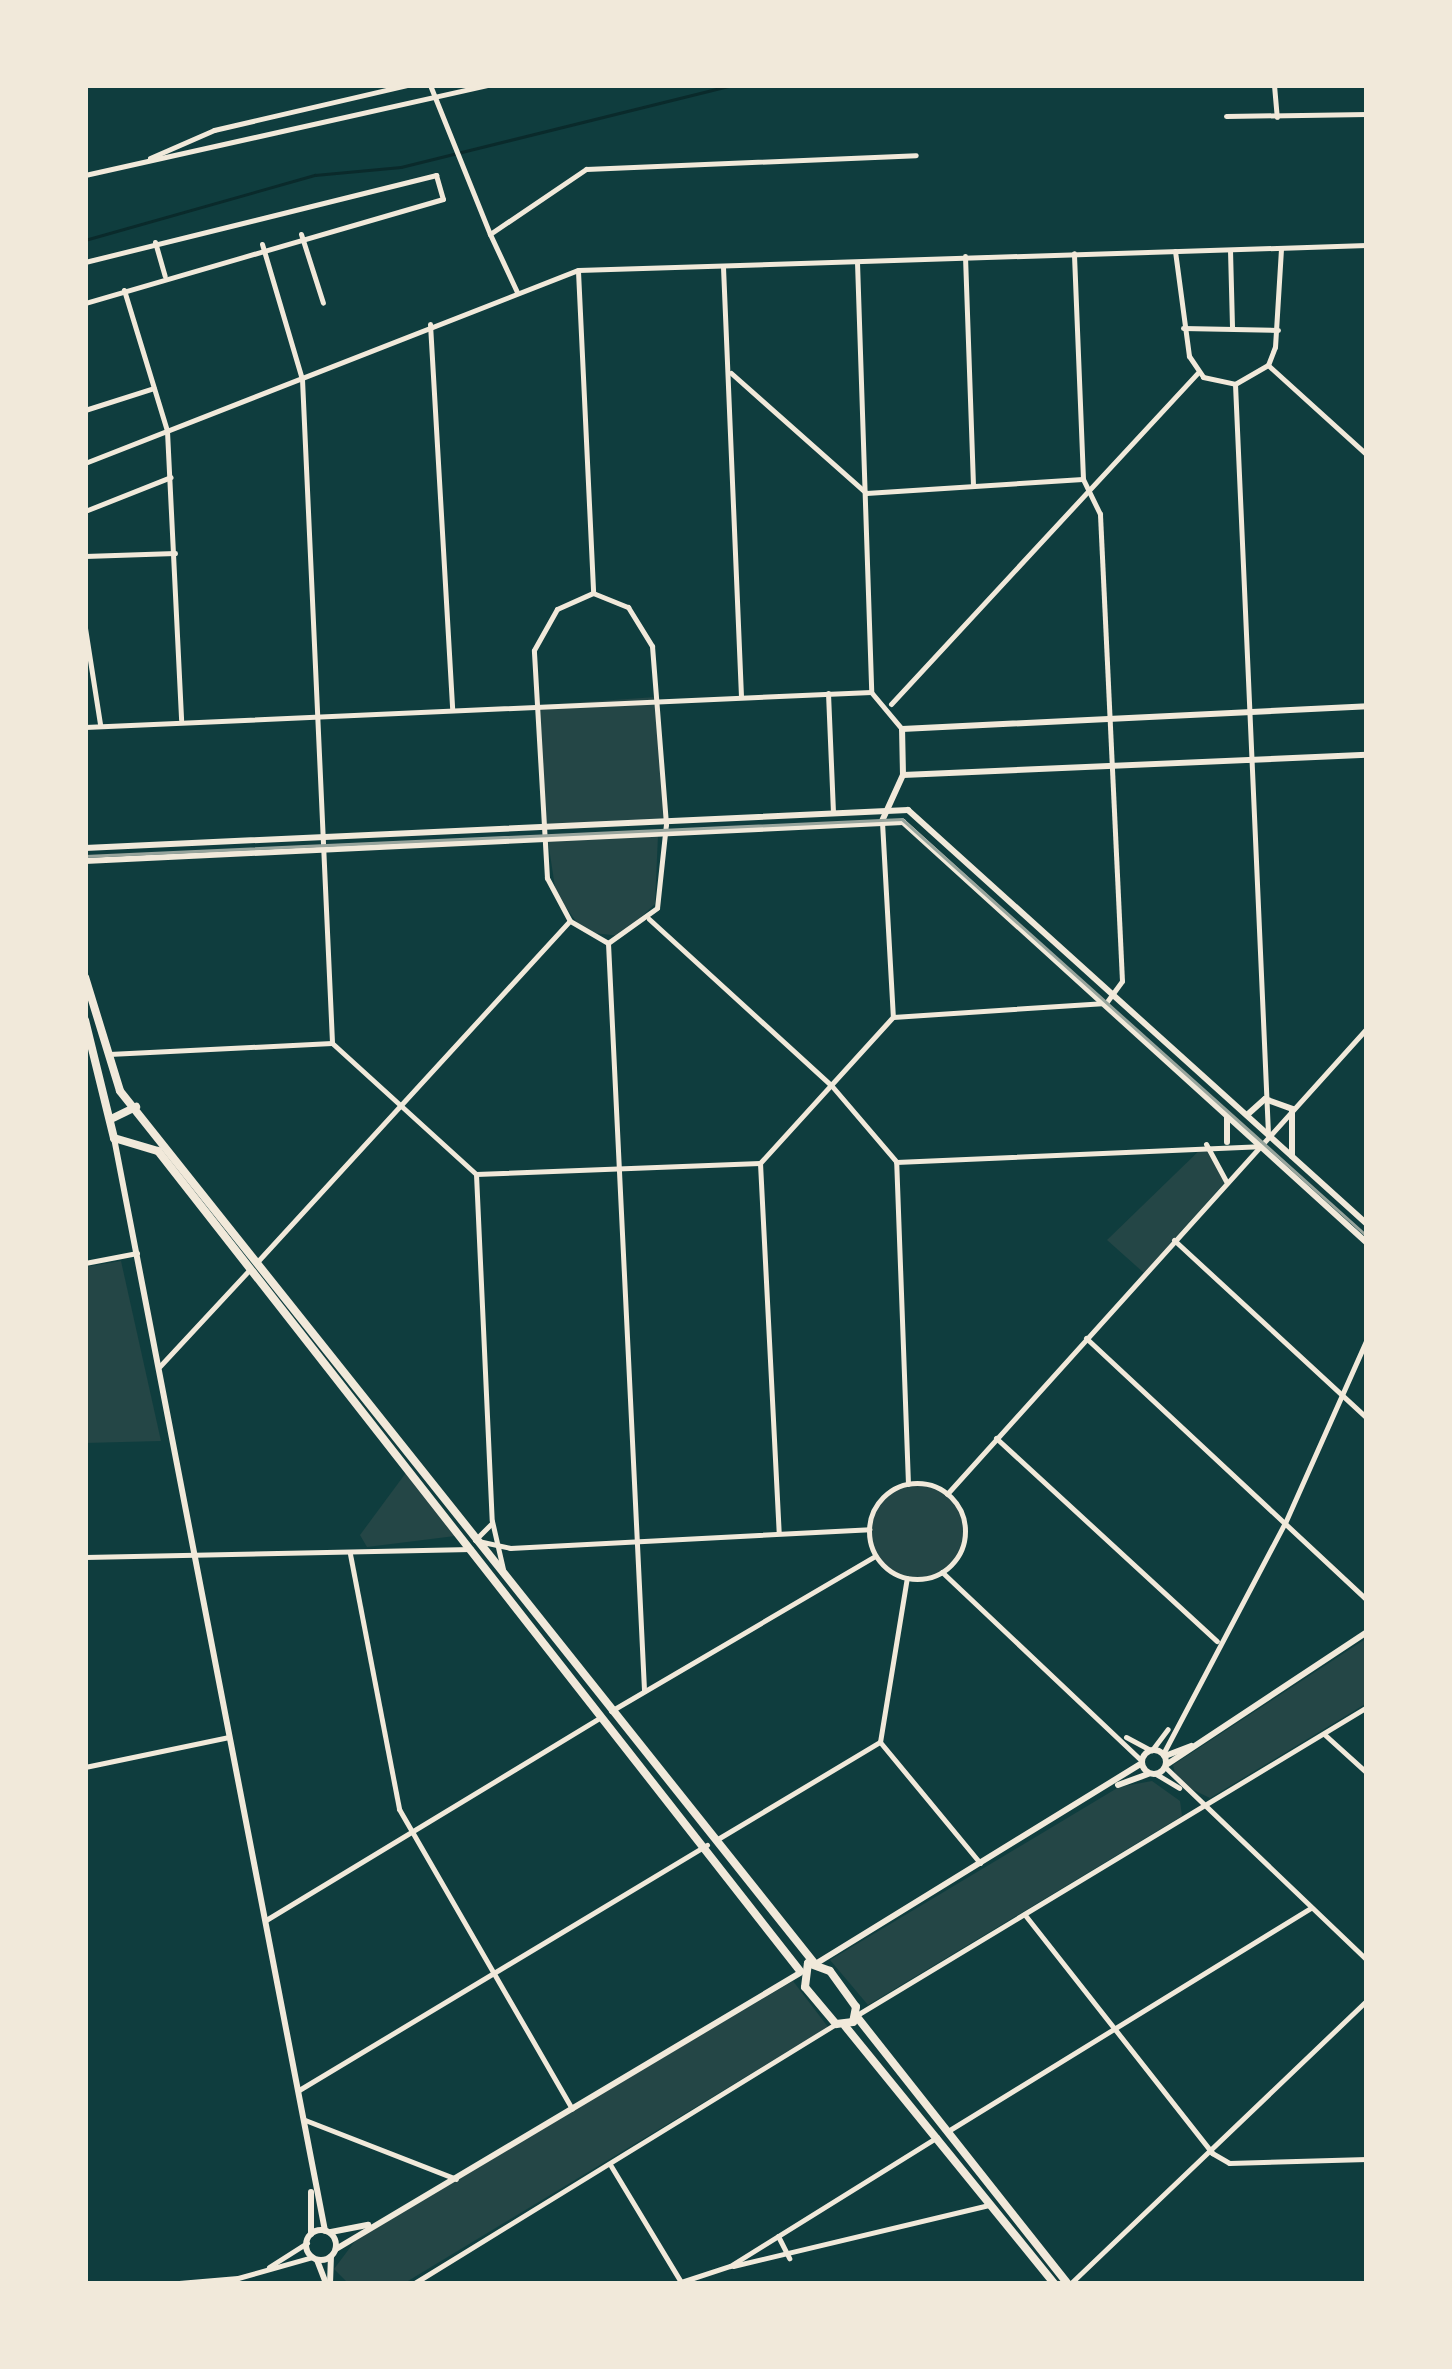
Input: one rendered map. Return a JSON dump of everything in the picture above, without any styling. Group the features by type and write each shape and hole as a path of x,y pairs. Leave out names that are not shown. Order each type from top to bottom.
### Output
{"main road":[{"path":"85,977 106,1054 136,1107 253,1266"},
{"path":"85,1020 114,1138 125,1145 138,1143 158,1151 253,1266 711,1843 816,1963 828,1970 941,2135 1054,2284"},
{"path":"110,1120 136,1107"},
{"path":"138,1143 149,1121"},
{"path":"473,1544 504,1576 607,1713"},
{"path":"711,1843 801,1976 840,2025 1069,2284"},
{"path":"801,1976 816,1963"},
{"path":"840,2025 857,2016"}],"street":[{"path":"430,85 460,167 517,292"},
{"path":"85,174 487,85"},
{"path":"1274,85 1276,117"},
{"path":"138,164 214,130 403,86"},
{"path":"1226,116 1367,114"},
{"path":"490,234 586,169 614,164 916,155"},
{"path":"85,262 436,174 443,199 262,244 85,303"},
{"path":"301,234 323,303"},
{"path":"155,242 166,276"},
{"path":"262,244 302,379 332,1044 476,1174 760,1163"},
{"path":"85,463 302,379 430,324 578,270 1367,245"},
{"path":"1198,372 1235,384 1268,365 1278,330 1282,248"},
{"path":"1230,250 1232,327"},
{"path":"1175,251 1182,328 1198,372"},
{"path":"779,1532 760,1163 893,1017 1106,1003 1122,981 1100,514 1083,479 1074,254"},
{"path":"965,256 973,486"},
{"path":"857,262 871,692"},
{"path":"723,266 731,372 741,697"},
{"path":"578,270 594,592"},
{"path":"124,290 167,431 181,720"},
{"path":"430,324 452,709"},
{"path":"1182,328 1278,330"},
{"path":"1268,365 1367,454"},
{"path":"731,372 866,494 1083,479"},
{"path":"890,705 1198,372"},
{"path":"1235,384 1246,712 1268,1135"},
{"path":"85,410 154,388"},
{"path":"85,511 171,477"},
{"path":"85,556 175,553"},
{"path":"594,592 618,601 645,628 656,698 666,832 665,886 649,919 608,943 570,921 550,888 542,824 538,704 542,630 571,597 594,592"},
{"path":"85,628 100,725"},
{"path":"85,726 656,698 871,692 890,705 902,728 903,776 882,822 893,1017"},
{"path":"828,694 833,811"},
{"path":"902,728 1367,706"},
{"path":"903,776 1367,755"},
{"path":"85,848 890,808 927,822 1367,1224"},
{"path":"85,860 882,822 913,828 1367,1244"},
{"path":"649,919 831,1085 896,1162 908,1484"},
{"path":"160,1366 570,921"},
{"path":"608,943 644,1691"},
{"path":"947,1494 1367,1028"},
{"path":"106,1054 332,1044"},
{"path":"1265,1099 1292,1109"},
{"path":"1246,1114 1265,1099"},
{"path":"1292,1109 1292,1157"},
{"path":"1227,1115 1227,1142"},
{"path":"114,1138 304,2119 312,2234 307,2243 258,2273"},
{"path":"896,1162 1227,1142 1259,1146"},
{"path":"1206,1144 1226,1181"},
{"path":"118,1154 125,1145"},
{"path":"476,1174 492,1521 504,1576"},
{"path":"1174,1240 1367,1418"},
{"path":"86,1261 137,1253"},
{"path":"1086,1338 1367,1600"},
{"path":"816,1963 1102,1791 1141,1762 1173,1722 1285,1523 1367,1338"},
{"path":"996,1438 1217,1641"},
{"path":"908,1484 947,1494 965,1536 942,1572 906,1578 875,1556 869,1529 885,1496 908,1484"},
{"path":"473,1544 492,1521"},
{"path":"85,1557 350,1554 473,1544 510,1548 869,1529"},
{"path":"500,1560 510,1548"},
{"path":"350,1554 410,1833 572,2109"},
{"path":"266,1920 875,1556"},
{"path":"942,1572 1122,1735 1152,1774 1182,1790 1367,1960"},
{"path":"906,1578 880,1742 981,1864"},
{"path":"1102,1791 1152,1774 1165,1761 1201,1742 1367,1632"},
{"path":"857,2016 1367,1707"},
{"path":"1165,1761 1173,1722"},
{"path":"1324,1734 1367,1773"},
{"path":"1122,1735 1165,1761 1182,1790"},
{"path":"85,1767 231,1737"},
{"path":"299,2090 880,1742"},
{"path":"611,2166 678,2283 703,2281 1310,1908"},
{"path":"1024,1915 1212,2154 1230,2163 1367,2159"},
{"path":"828,1970 829,1956"},
{"path":"167,2284 258,2273 333,2253 379,2222 801,1976"},
{"path":"1069,2284 1212,2154 1367,2000"},
{"path":"413,2284 840,2025"},
{"path":"304,2119 456,2179"},
{"path":"311,2180 333,2253 328,2284"},
{"path":"730,2266 789,2258 991,2204"},
{"path":"312,2234 379,2222"},
{"path":"778,2236 789,2258"},
{"path":"307,2243 328,2284"}],"shaded area":[{"path":"656,697 665,821 547,829 538,705"},
{"path":"658,835 655,904 621,936 584,932 556,894 548,841"},
{"path":"1206,1144 1226,1181 1144,1273 1107,1240"},
{"path":"121,1261 161,1441 85,1443 85,1267"},
{"path":"408,1470 455,1536 367,1547 360,1535"},
{"path":"917,1483 935,1487 951,1497 961,1513 965,1531 961,1549 951,1565 935,1575 917,1579 899,1575 883,1565 873,1549 869,1531 873,1513 883,1497 899,1487"},
{"path":"1367,1638 1367,1703 1210,1798 1177,1782 1173,1765"},
{"path":"1152,1781 1180,1801 1182,1816 868,2005 830,1960 1119,1787"},
{"path":"793,1981 828,2027 403,2284 349,2284 334,2269 358,2237"}],"waterway":[{"path":"85,240 315,175 401,167 732,85"}],"tram line":[{"path":"85,856 902,819 1367,1236"}]}
